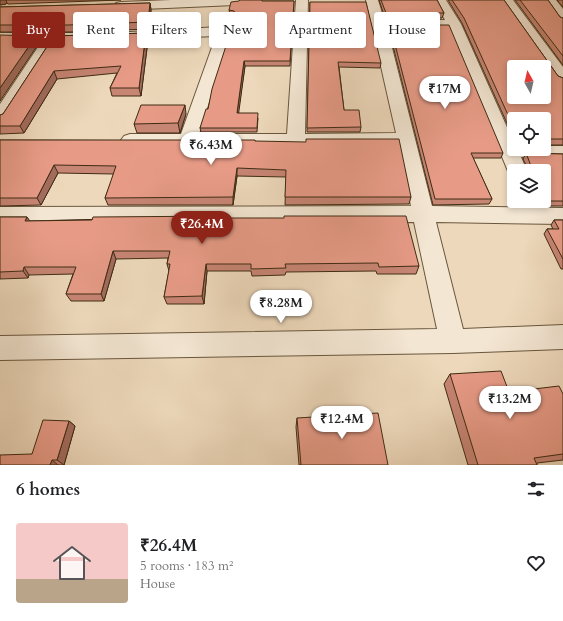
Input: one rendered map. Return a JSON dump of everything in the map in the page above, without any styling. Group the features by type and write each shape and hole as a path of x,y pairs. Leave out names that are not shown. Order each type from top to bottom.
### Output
{"street":[{"path":"296,138 302,0"},
{"path":"372,0 376,12"},
{"path":"440,0 454,24 507,149"},
{"path":"507,0 563,78"},
{"path":"550,0 563,18"},
{"path":"111,4 235,1 231,12"},
{"path":"440,24 454,24"},
{"path":"65,37 209,32"},
{"path":"0,37 12,37"},
{"path":"0,117 45,48"},
{"path":"188,140 218,48"},
{"path":"384,48 422,214 453,341"},
{"path":"110,140 296,138 405,139"},
{"path":"551,152 563,152"},
{"path":"0,215 422,214 534,208 563,216"},
{"path":"0,348 453,341 563,337"}],"building":[{"path":"381,0 437,0 444,13 440,12 386,12"},
{"path":"452,0 504,0 547,60 507,60 507,104 551,104 551,66 558,76 563,78 563,139 551,139 551,112 507,113 464,18"},
{"path":"520,0 548,0 560,17 563,18 563,56"},
{"path":"294,1 293,12 275,12 275,48 291,48 290,61 244,61 237,113 258,113 257,128 200,128 206,109 208,109 212,89 225,48 267,48 267,12 234,12 229,10 231,2"},
{"path":"310,2 366,2 374,35 374,48 377,48 381,63 338,62 344,110 359,110 361,127 307,128 309,48 366,48 366,12 310,12"},
{"path":"150,3 149,12 137,12 137,22 129,23 129,12 73,12 73,25 68,25 65,25 65,12 12,12 12,25 0,25 0,7"},
{"path":"440,25 449,25 503,153 471,153 492,199 435,199 396,48 440,48"},
{"path":"137,33 137,48 144,48 139,88 110,88 121,66 54,71 20,126 0,126 0,115 3,114 46,48 65,48 65,36 73,35 73,48 129,48 129,34"},
{"path":"0,35 12,35 12,48 28,48 0,88"},
{"path":"141,105 185,105 178,123 134,124"},
{"path":"306,139 399,139 411,197 285,197 286,170 237,168 233,197 105,198 116,166 54,165 37,198 0,198 0,140 255,140 306,142"},
{"path":"551,154 563,154 563,201 551,201 551,164 530,164 527,156 551,156"},
{"path":"230,216 230,218 284,218 284,216 406,216 419,266 379,267 378,263 285,264 286,268 251,269 251,264 206,264 202,296 164,297 170,264 167,264 170,251 113,251 101,294 66,294 76,267 24,267 23,271 0,272 0,217 27,217 25,221 92,220 93,217"},
{"path":"554,220 563,220 563,259 547,229 559,229"},
{"path":"501,371 509,392 559,386 563,394 563,454 534,458 537,465 478,465 450,374"},
{"path":"378,413 388,465 301,465 297,418"},
{"path":"43,420 69,421 57,460 52,460 50,465 0,465 0,455 32,454"}]}
